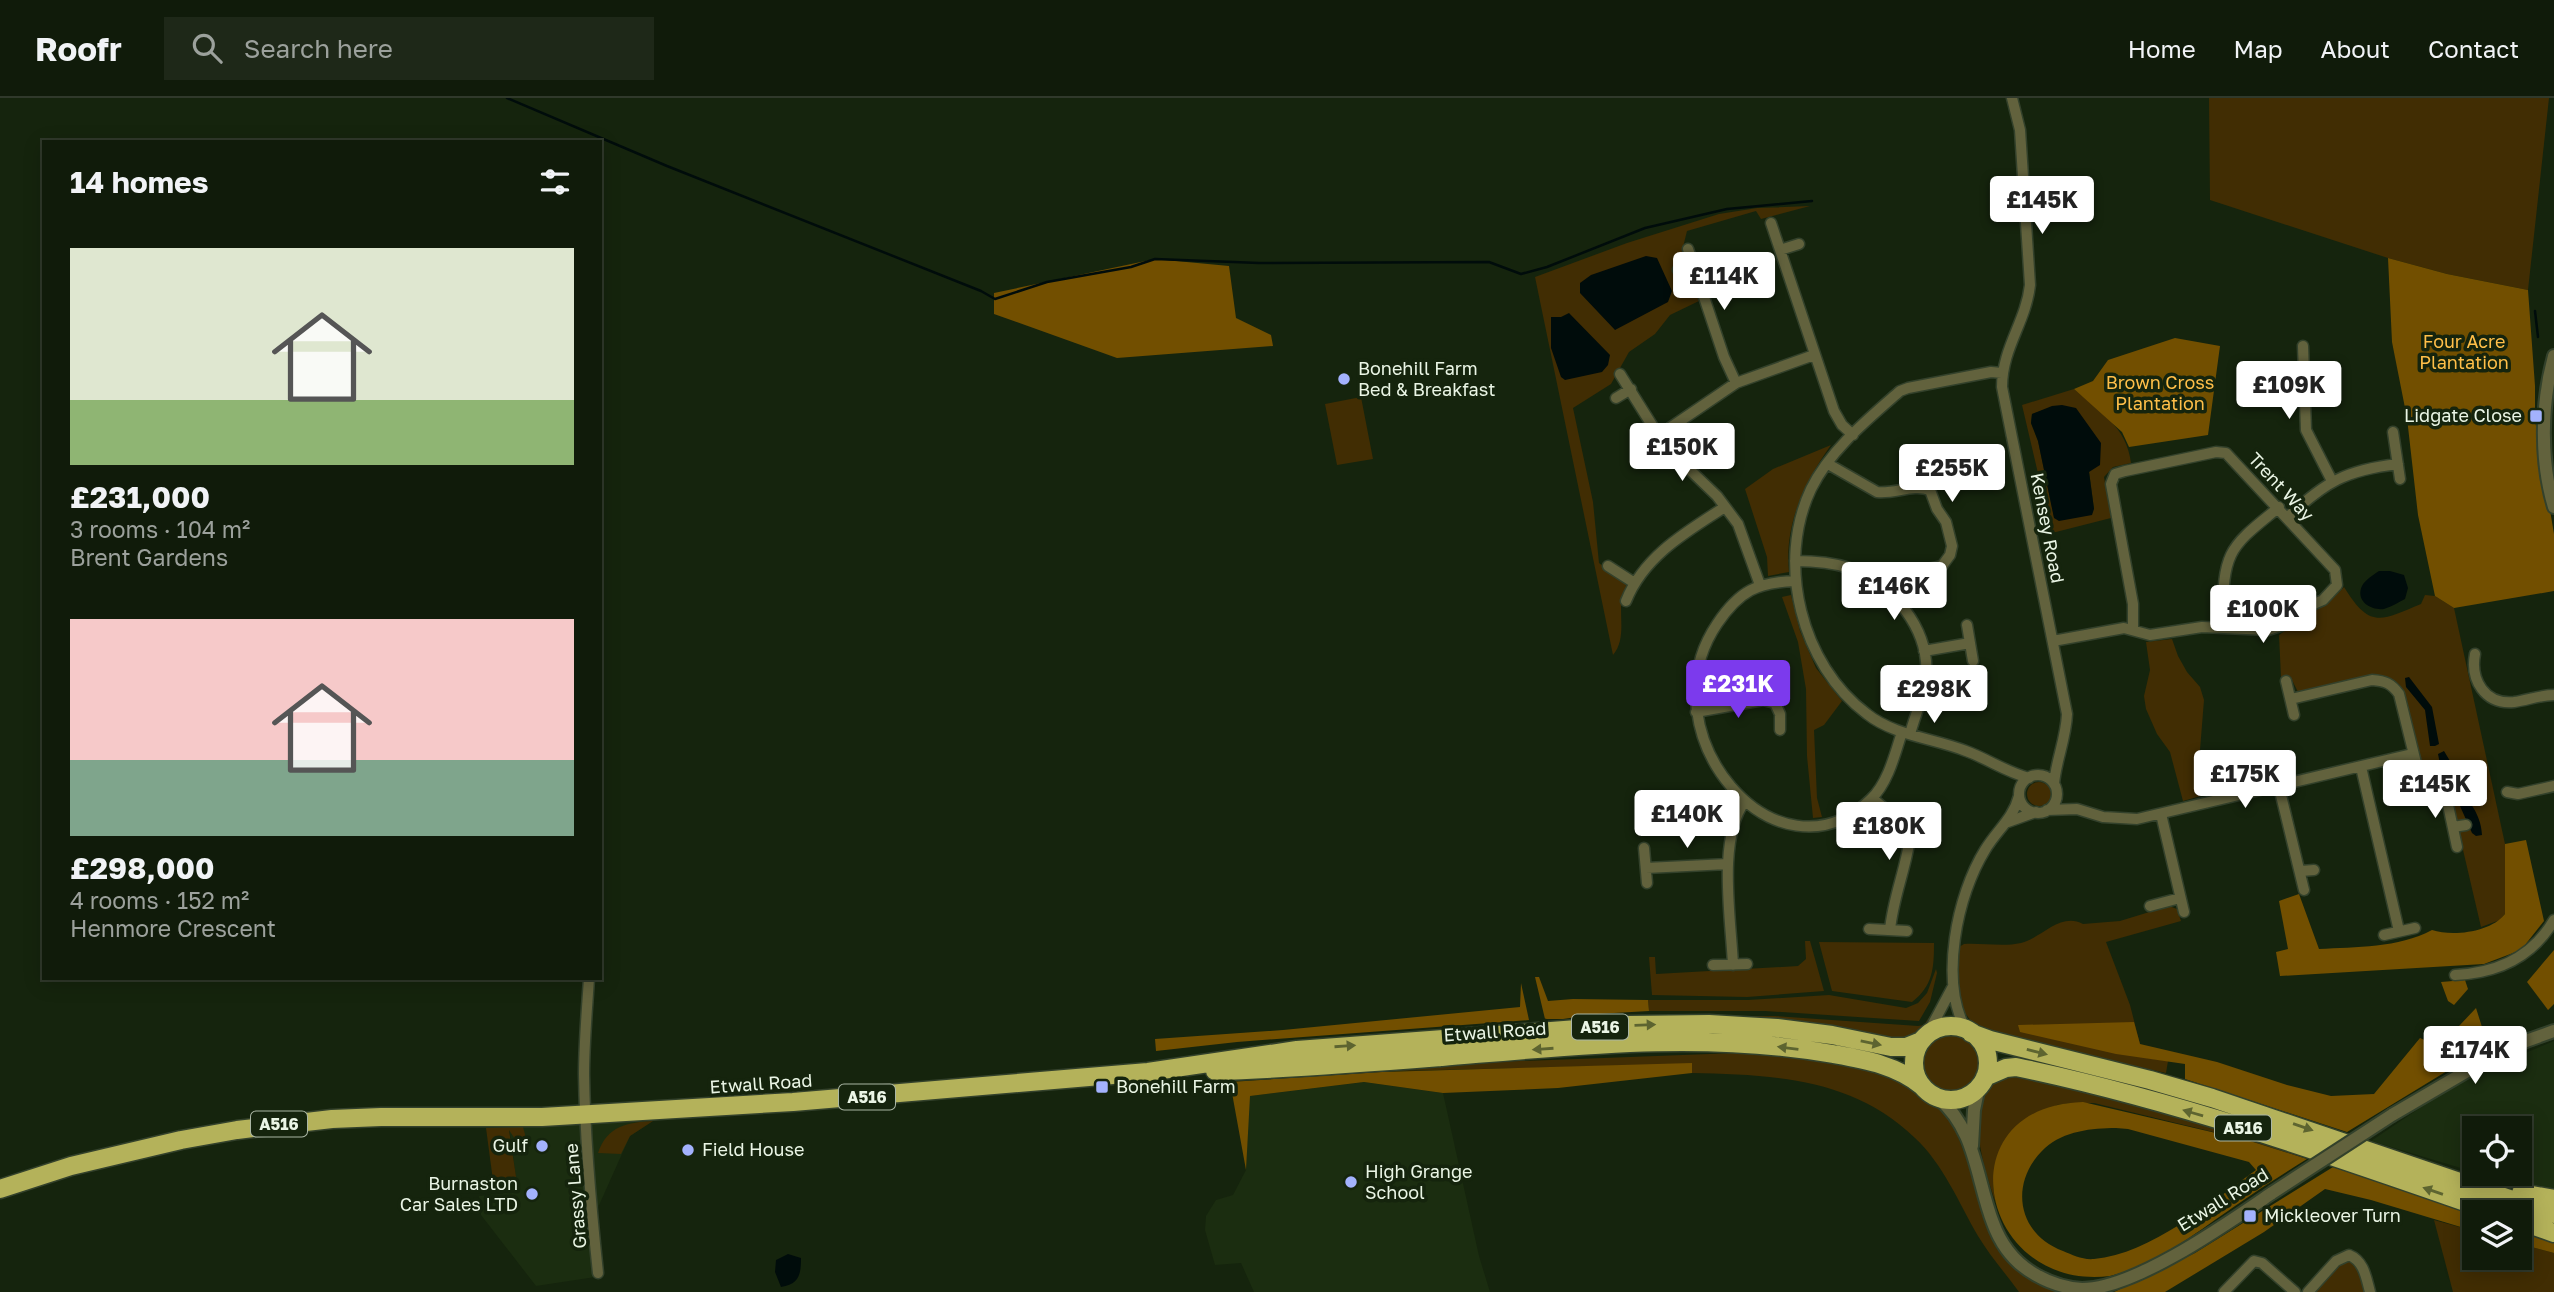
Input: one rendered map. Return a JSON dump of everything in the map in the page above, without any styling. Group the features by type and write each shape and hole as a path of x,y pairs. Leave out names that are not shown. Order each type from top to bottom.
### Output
{"highway":[{"name":"Etwall Road","path":"585,1115 882,1096 1148,1072 1277,1052 1630,1025 1709,1024 1777,1028 1832,1035 1891,1047 1906,1047 1924,1038"},
{"path":"1942,1028 1969,1031 1978,1038 1988,1061 1982,1082 1973,1093 1956,1100 1938,1097 1922,1086 1914,1067 1915,1054 1924,1038 1942,1028"},
{"name":"A516","path":"1969,1031 1998,1042 2212,1098 2462,1182"},
{"name":"Etwall Road","path":"1148,1072 1278,1070 1541,1049 1686,1041 1768,1045 1849,1057 1892,1067 1922,1086"},
{"name":"A516","path":"1982,1082 1997,1071 2016,1068 2124,1094 2272,1137 2462,1201"},
{"name":"A516","path":"0,1189 71,1166 126,1153 237,1130 294,1122 381,1116 585,1115"},
{"name":"A516","path":"2474,1186 2554,1214"},
{"path":"2482,1186 2554,1199"},
{"path":"2532,1225 2554,1233"}],"street":[{"name":"Kensey Road","path":"2012,98 2020,130 2030,285 2026,308 2007,349 2002,373 2005,407 2067,714 2066,732 2057,759 2055,788"},
{"path":"1771,222 1834,411 1842,425 1853,435"},
{"path":"1780,250 1799,244"},
{"path":"1688,249 1724,357 1736,383"},
{"path":"1678,270 1692,266"},
{"path":"2303,346 2306,430 2332,481"},
{"path":"1658,436 1736,383 1814,355"},
{"path":"2554,356 2546,469 2554,507"},
{"path":"2002,373 1991,372 1900,391 1853,435 1812,487 1802,512 1797,536 1796,581 1808,634 1818,658 1833,681 1867,715 1906,733 1965,751 2005,770 2047,778 2077,809"},
{"path":"1620,374 1658,436 1709,488 1738,524 1760,585"},
{"path":"1616,398 1631,389"},
{"path":"2393,432 2400,479"},
{"name":"Trent Way","path":"2053,641 2124,628 2150,635 2193,628 2276,628 2305,608 2323,600 2337,585 2335,570 2230,455 2222,452 2115,474 2110,484 2133,604 2133,629"},
{"path":"1828,464 1877,492 1886,493 1915,487 1930,490 1937,509 1946,522 1952,546 1947,561 1942,565 1898,575 1885,589"},
{"path":"2288,517 2332,481 2364,469 2398,464"},
{"path":"1626,601 1633,582 1647,564 1666,547 1726,507"},
{"path":"2222,628 2227,565 2231,555 2243,539 2279,507"},
{"path":"1795,561 1819,561 1851,569 1885,589 1911,619 1924,651 1926,674 1922,698 1888,771 1872,798 1832,823 1808,827 1775,818 1745,801 1723,779 1704,744 1696,712 1697,668 1703,648 1730,605 1760,585 1796,581"},
{"path":"1608,566 1633,582"},
{"path":"1967,625 1973,661"},
{"path":"1924,651 1970,643"},
{"path":"2475,654 2473,664 2476,680 2484,694 2515,702 2554,695"},
{"path":"2291,699 2372,680 2385,681 2393,686 2399,694 2419,775 2439,792 2448,805 2457,847"},
{"path":"2286,681 2294,715"},
{"path":"1696,712 1763,700 1775,703 1780,714 1780,730"},
{"path":"2005,770 2026,808 2041,811 2077,809 2118,819 2137,819 2412,754"},
{"path":"1969,1031 1961,1020 1952,988 1958,916 1964,894 1984,850 2008,822 2020,793 2032,776 2049,768 2057,759"},
{"path":"2361,767 2399,931"},
{"path":"2507,792 2518,794 2554,786"},
{"path":"2279,787 2304,890"},
{"path":"2008,822 2041,811 2054,802 2055,788"},
{"path":"1872,798 1911,830 1892,910 1890,930"},
{"path":"1733,965 1728,864 1736,815 1745,801"},
{"path":"2161,814 2184,912"},
{"path":"2453,827 2466,825"},
{"path":"1644,848 1647,883"},
{"path":"1646,868 1728,864"},
{"path":"2301,872 2314,870"},
{"path":"2150,906 2180,898"},
{"path":"2455,975 2478,974 2510,964 2533,947 2554,920"},
{"path":"2384,935 2414,928"},
{"path":"1869,929 1907,932"},
{"path":"1713,965 1747,964"},
{"name":"Grassy Lane","path":"589,980 584,1072 585,1115 598,1273"},
{"path":"1924,1038 1952,988"},
{"name":"Etwall Road","path":"1938,1097 1956,1116 1972,1150 1993,1224 2006,1249 2021,1265 2040,1277 2084,1290 2135,1275 2199,1242 2392,1115 2487,1060 2551,1029"},
{"name":"Etwall Road","path":"1972,1150 1974,1111 1982,1082"},
{"path":"2308,1292 2336,1261 2349,1255 2356,1258 2361,1265 2370,1292"},
{"path":"2224,1292 2254,1261 2262,1263 2295,1292"}],"shaded area":[{"path":"2209,98 2549,98 2528,290 2447,274 2388,258 2210,200"},
{"path":"1810,206 1761,219 1756,211 1687,231 1683,247 1699,301 1670,315 1655,334 1629,352 1611,384 1573,408 1593,502 1599,563 1627,585 1621,605 1620,639 1613,655 1535,277 1627,243 1719,214 1757,208"},
{"path":"1646,256 1657,258 1672,291 1668,302 1615,330 1580,293 1580,283 1591,275"},
{"path":"1569,313 1610,355 1608,365 1602,372 1565,380 1561,377 1551,348 1551,317 1561,317"},
{"path":"2074,389 2111,421 2124,439 2131,463 2113,467 2104,477 2111,518 2052,533 2022,405","holes":["2044,410 2089,471 2094,509 2054,517 2038,441 2031,423 2032,414"]},
{"path":"1361,397 1373,459 1337,465 1325,404"},
{"path":"2062,405 2076,408 2101,443 2100,465 2089,472 2094,509 2092,515 2059,521 2054,518 2038,441 2031,423 2032,414"},
{"path":"1831,445 1812,474 1798,505 1790,538 1789,572 1768,576 1767,557 1745,489 1773,469"},
{"path":"2379,571 2404,575 2408,588 2405,599 2384,609 2369,607 2362,600 2360,591 2363,584"},
{"path":"2344,587 2361,610 2377,618 2421,604 2425,595 2435,596 2454,608 2505,844 2505,914 2500,920 2481,927 2453,807 2423,768 2402,688 2388,677 2373,677 2298,692 2290,676 2281,677 2279,635 2321,607"},
{"path":"1791,595 1800,631 1816,668 1842,701 1824,725 1814,730 1817,798 1822,817 1813,818 1807,756 1806,689 1798,642 1782,597"},
{"path":"2172,639 2178,656 2200,687 2204,700 2200,750 2208,794 2183,801 2170,752 2157,734 2146,709 2144,696 2150,670 2146,642"},
{"path":"2409,677 2432,707 2439,744 2435,746 2430,746 2425,710 2406,687 2405,678"},
{"path":"2444,751 2450,761 2448,780 2475,811 2482,835 2476,836 2472,833 2456,797 2439,780 2441,769 2438,754"},
{"path":"2039,782 2048,785 2051,794 2048,803 2039,806 2030,803 2027,794 2030,785"},
{"path":"2169,906 2177,909 2181,921 2106,942 2130,1005 2140,1044 2147,1058 2168,1061 2166,1073 1982,1032 1960,1003 1957,983 1959,947 1964,944 2021,943 2067,921 2083,924 2120,921"},
{"path":"1805,941 1810,941 1824,991 1747,997 1652,995 1649,957 1655,957 1656,974 1798,966 1806,959"},
{"path":"1819,942 1934,943 1931,976 1924,990 1912,1002 1832,991"},
{"path":"1936,969 1930,1002 1919,1021 1765,1011 1649,1011 1648,1000 1748,1000 1829,995 1906,1008 1918,1003 1927,993"},
{"path":"1933,1011 1926,1028 1897,1041 1736,1016 1775,1016 1918,1026 1924,1025"},
{"path":"1945,1035 1957,1035 1972,1043 1980,1058 1980,1070 1972,1085 1957,1093 1945,1093 1930,1085 1922,1070 1922,1058 1930,1043"},
{"path":"2554,1041 2554,1190 2532,1185 2532,1116 2462,1116 2462,1168 2371,1141 2445,1091"},
{"path":"1736,1053 1824,1060 1869,1070 1907,1086 1937,1108 1949,1120 1958,1135 1984,1219 2001,1254 2015,1269 2060,1292 2019,1292 1983,1243 1925,1148 1891,1118 1865,1102 1838,1091 1782,1078 1692,1073 1692,1064 1394,1071 1468,1063"},
{"path":"2007,1075 2024,1075 2115,1097 2312,1155 2307,1159 2250,1141 2094,1103 2057,1105 2022,1123 2001,1147 1993,1186 1995,1201 1981,1150 1979,1115 1983,1099 1992,1085"},
{"name":"High Grange School","path":"1364,1082 1443,1093 1479,1256 1490,1292 1254,1292 1241,1263 1215,1265 1205,1230 1206,1216 1216,1200 1233,1195 1246,1170 1249,1096"},
{"path":"653,1121 630,1136 596,1212 602,1276 536,1286 481,1215 479,1196 518,1192 509,1127"},
{"path":"653,1121 630,1136 621,1154 598,1153 613,1131 627,1124"},
{"path":"523,1127 526,1138 515,1139 509,1130 517,1183 500,1184 494,1188 486,1128"},
{"path":"2434,1220 2462,1228 2462,1270 2532,1270 2532,1247 2554,1253 2554,1292 2453,1292"},
{"path":"788,1254 801,1258 800,1269 798,1278 792,1284 781,1287 775,1272 776,1260"},
{"path":"2350,1259 2358,1267 2365,1292 2314,1292 2339,1264"}],"green space":[{"name":"Four Acre Plantation","path":"2388,258 2447,274 2528,290 2535,420 2554,534 2554,591 2454,608 2435,596 2418,515 2407,418 2392,342"},
{"path":"1155,259 1229,266 1236,318 1271,335 1273,346 1117,358 994,314 994,293"},
{"name":"Brown Cross Plantation","path":"2175,338 2220,346 2208,435 2129,447 2122,432 2074,389 2093,381 2108,360"},
{"path":"2526,840 2544,921 2521,950 2484,964 2280,976 2276,952 2288,949 2279,901 2299,894 2319,949 2391,943 2432,930 2461,933 2481,929 2505,914 2505,844"},
{"path":"2554,950 2554,1004 2548,1010 2527,982"},
{"path":"1535,977 1539,977 1548,1001 1648,1000 1649,1011 1545,1019"},
{"path":"2465,980 2468,989 2454,1005 2448,1001 2441,982"},
{"path":"1521,983 1529,1020 1237,1042 1156,1051 1155,1039 1283,1030 1520,1007"},
{"path":"2476,1008 2488,1046 2347,1132 2185,1079 2185,1064 2116,1054 2020,1032 2018,1025 2134,1022 2140,1044 2217,1062 2331,1096 2374,1094 2420,1038 2436,1045 2443,1043"},
{"path":"1692,1063 1692,1073 1558,1088 1443,1093 1364,1082 1250,1096 1246,1170 1230,1082 1381,1072"},
{"path":"2083,1102 2250,1141 2307,1159 2176,1247 2144,1264 2110,1276 2065,1273 2031,1256 2007,1229 1994,1196 1995,1163 2009,1133 2038,1111","holes":["2097,1129 2128,1129 2249,1162 2256,1170 2180,1225 2115,1255 2086,1259 2047,1243 2027,1220 2023,1206 2022,1191 2034,1161 2045,1148 2069,1134"]},
{"path":"2333,1167 2462,1209 2462,1227 2325,1189 2264,1232 2165,1292 2114,1292 2195,1253"},
{"path":"2532,1232 2554,1239 2554,1253 2532,1247"}],"waterway":[{"path":"507,98 995,299 1047,282 1131,267 1155,259 1259,263 1489,262 1521,274 1547,267 1645,228 1727,209 1812,201"},
{"path":"2535,311 2538,337"}],"place":[{"name":"Bonehill Farm Bed & Breakfast","path":"1344,379"},
{"name":"Lidgate Close","path":"2536,416"},
{"name":"Bonehill Farm","path":"1102,1087"},
{"name":"Gulf","path":"542,1146"},
{"name":"Field House","path":"688,1150"},
{"name":"High Grange School","path":"1351,1182"},
{"name":"Burnaston Car Sales LTD","path":"532,1194"},
{"name":"Mickleover Turn","path":"2250,1216"}]}
